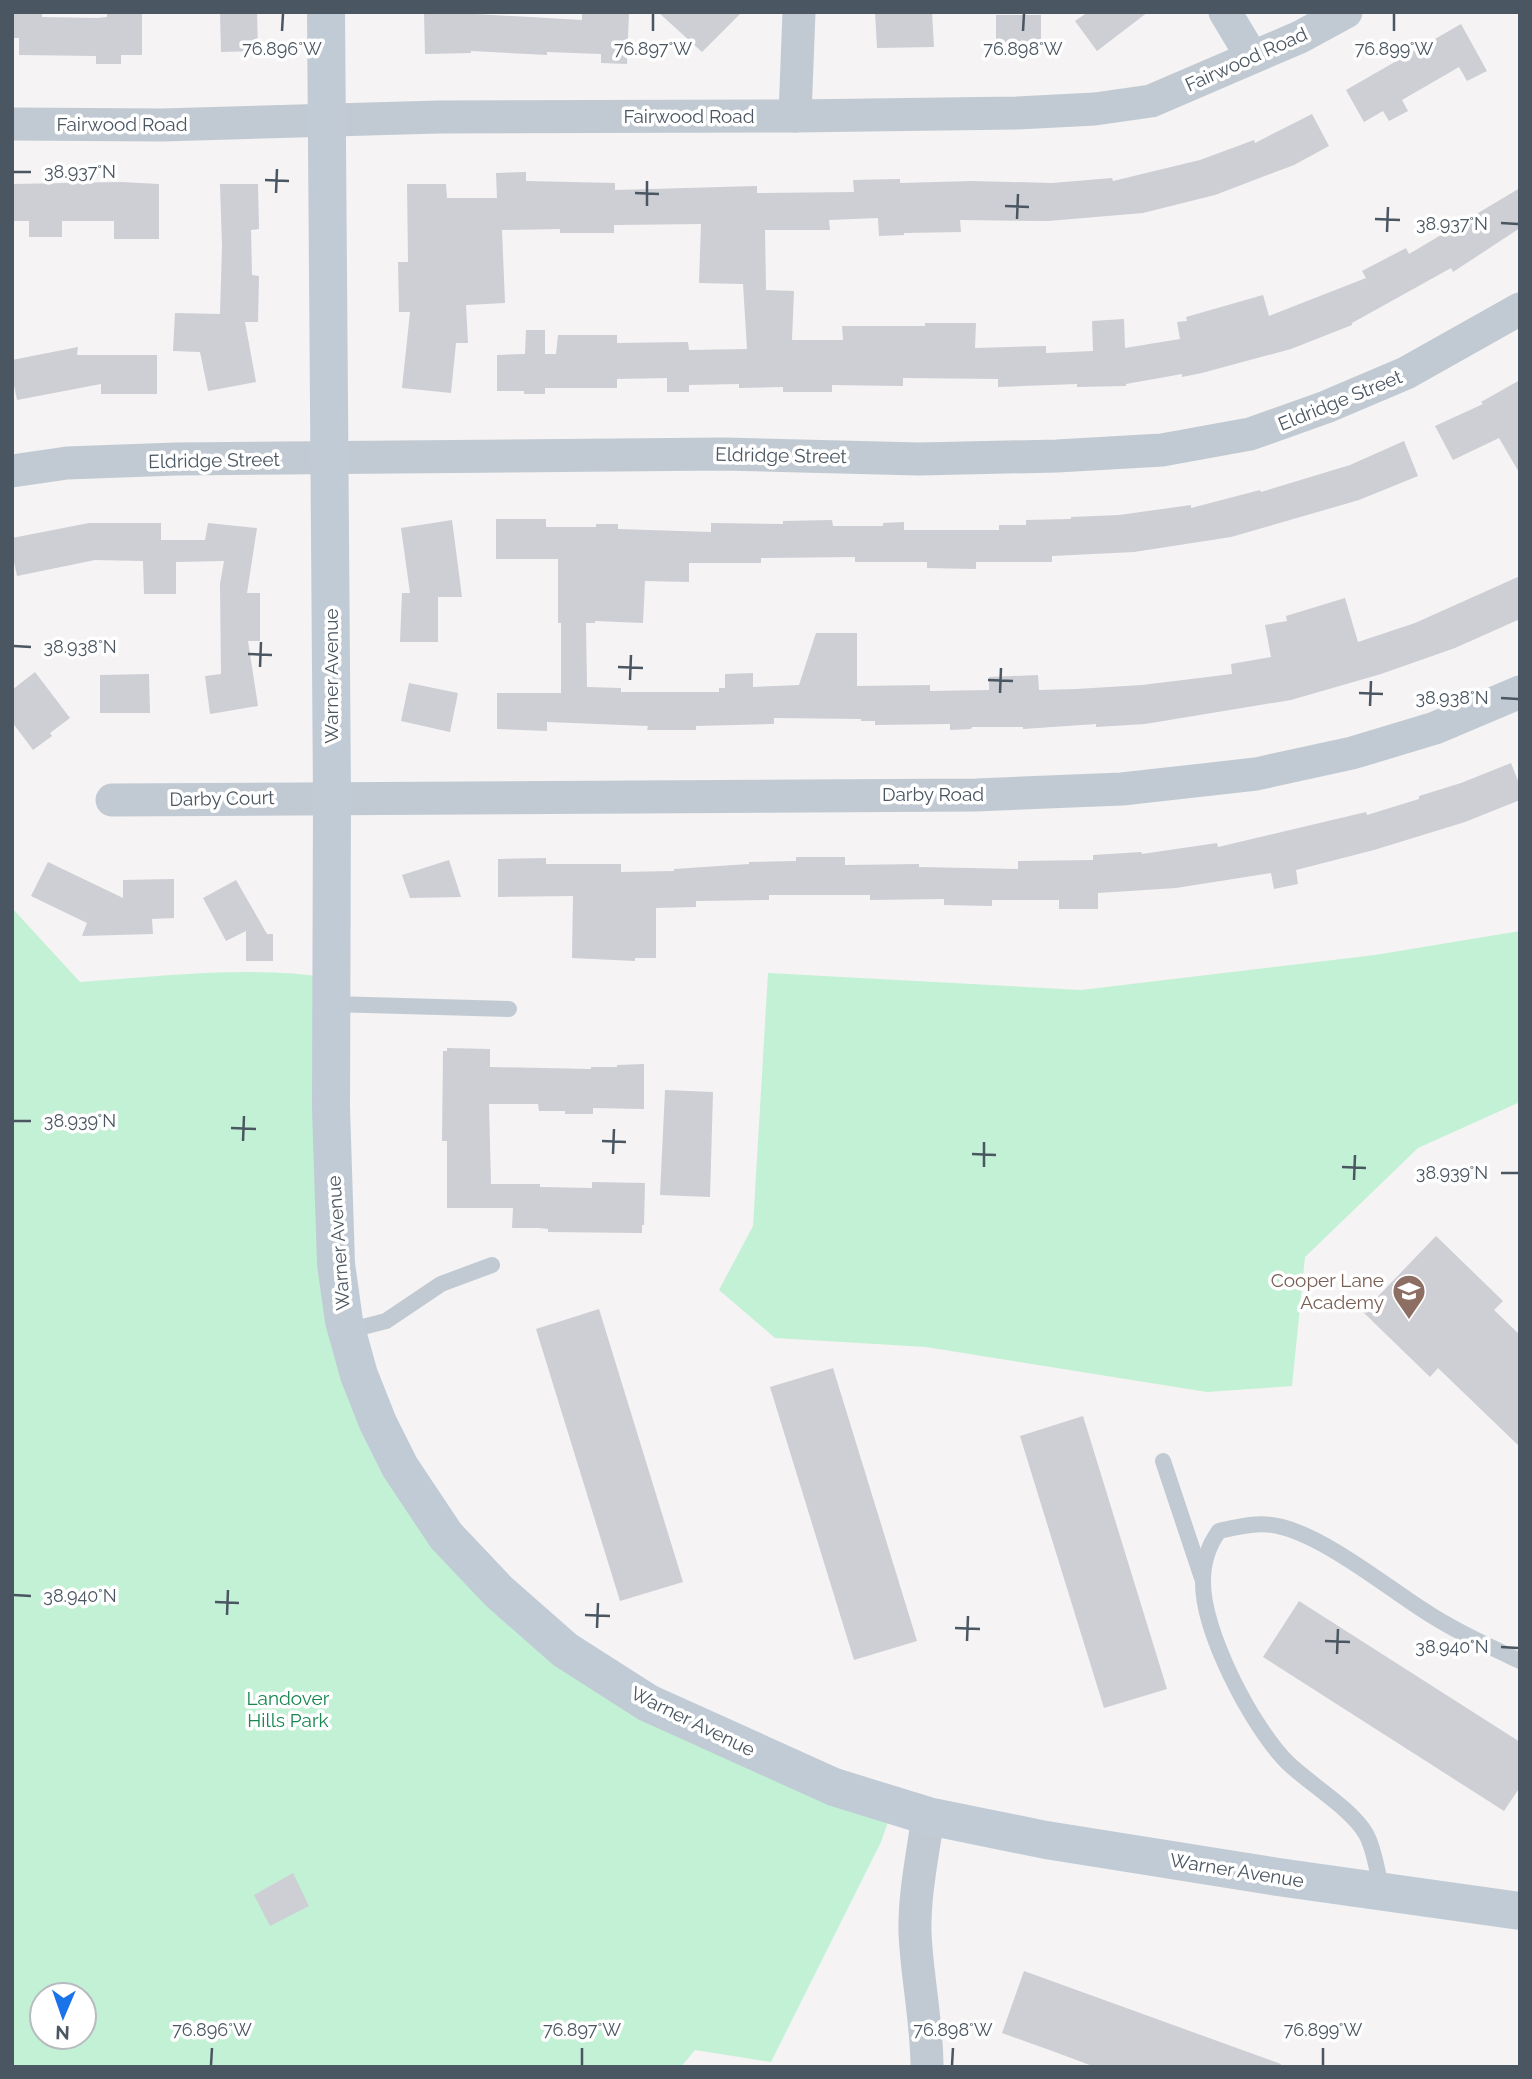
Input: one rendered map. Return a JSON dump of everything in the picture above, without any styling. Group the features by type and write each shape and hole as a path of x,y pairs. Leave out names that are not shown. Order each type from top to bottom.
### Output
{"street":[{"name":"Warner Avenue","path":"326,12 332,797 331,1107 336,1264 347,1331 359,1375 378,1423 400,1467 446,1536 498,1591 565,1650 648,1703 834,1787 928,1816 1046,1840 1520,1911"},
{"path":"794,116 799,12"},
{"path":"1225,12 1252,57"},
{"name":"Fairwood Road","path":"12,124 162,125 439,117 794,116 1017,113 1095,109 1151,101 1300,37 1346,12"},
{"name":"Eldridge Street","path":"12,471 67,463 176,459 724,454 919,459 1057,456 1162,450 1250,435 1326,407 1406,373 1520,309"},
{"name":"Darby Road","path":"332,797 962,795 1122,789 1256,774 1352,753 1436,728 1520,692"},
{"name":"Darby Court","path":"112,800 332,797"},
{"path":"927,2067 927,2031 919,1983 915,1931 928,1816"}],"lane":[{"path":"332,1004 509,1009"},
{"path":"347,1331 386,1321 441,1284 492,1265"},
{"path":"1163,1461 1203,1581 1208,1621 1240,1695 1261,1732 1287,1762 1353,1819 1366,1834 1382,1890"},
{"path":"1203,1581 1208,1546 1219,1531 1254,1523 1283,1527 1342,1557 1424,1611 1520,1661"}],"green space":[{"name":"Landover Hills Park","path":"12,908 80,982 238,972 332,978 359,1375 498,1591 648,1703 894,1805 881,1842 771,2062 695,2050 681,2067 12,2067"},
{"path":"1520,931 1520,1102 1418,1148 1305,1257 1292,1386 1207,1392 926,1347 775,1338 719,1290 753,1226 768,973 1081,990 1375,955"}],"building":[{"path":"12,12 42,12 42,17 97,18 107,17 107,12 142,12 142,55 121,55 121,64 96,64 96,56 19,55 19,38 12,38"},
{"path":"220,12 257,12 258,51 221,52"},
{"path":"424,12 476,12 582,20 582,12 629,12 627,64 601,63 601,54 547,52 547,55 471,51 425,54"},
{"path":"658,12 742,12 702,52"},
{"path":"875,12 932,12 934,47 877,48"},
{"path":"1088,12 1148,12 1097,51 1075,21"},
{"path":"996,15 1041,15 1041,51 996,52"},
{"path":"1461,24 1487,71 1467,81 1459,67 1402,100 1408,111 1389,121 1383,111 1364,122 1346,90"},
{"path":"1312,114 1329,146 1294,165 1215,195 1143,213 1048,221 960,220 961,232 904,235 879,236 878,218 829,220 830,230 765,230 766,290 794,291 792,340 843,340 842,326 976,323 975,348 1046,346 1046,353 1093,351 1092,321 1124,319 1125,348 1180,339 1177,322 1187,321 1186,317 1263,295 1269,316 1366,278 1362,271 1406,248 1409,254 1520,188 1520,228 1453,272 1451,268 1352,325 1291,349 1182,377 1182,374 1126,386 1077,387 1077,384 998,387 998,379 903,378 903,386 832,385 832,392 783,392 783,387 739,388 739,384 689,385 689,392 667,392 667,378 617,379 617,388 545,388 545,394 497,391 497,355 525,354 526,330 545,330 545,354 556,354 558,335 617,335 617,343 688,342 689,350 747,349 743,284 699,283 701,224 614,225 614,233 560,233 560,229 502,230 505,303 466,305 468,343 456,343 451,393 402,388 410,312 399,312 398,262 408,262 407,184 446,184 447,198 497,198 496,173 526,172 526,181 615,183 615,190 757,186 757,193 854,192 853,180 900,179 900,183 1052,183 1112,178 1113,181 1200,160 1254,140 1255,143"},
{"path":"12,184 159,184 159,239 114,239 114,221 62,221 62,237 29,237 29,221 12,221"},
{"path":"220,184 258,184 259,229 251,230 252,275 259,276 258,322 245,322 256,382 208,391 200,352 173,351 175,313 220,314"},
{"path":"78,347 77,355 157,355 157,394 101,394 101,384 17,400 12,360"},
{"path":"1520,380 1520,474 1499,438 1453,460 1435,426 1483,404 1481,402"},
{"path":"1404,441 1418,476 1359,500 1231,537 1134,552 1052,556 1052,562 976,562 976,569 927,568 927,562 855,562 855,557 761,558 761,563 689,563 689,582 645,581 643,623 586,623 587,687 621,688 621,692 719,692 719,688 725,688 725,674 753,673 753,687 799,685 816,633 857,633 857,686 930,685 930,691 989,690 989,677 1038,675 1039,690 1076,689 1142,685 1232,674 1231,664 1271,657 1265,625 1287,621 1286,616 1345,598 1358,642 1415,623 1520,576 1520,619 1455,648 1381,674 1291,700 1145,724 1023,729 972,727 950,730 950,724 875,725 875,721 861,719 774,718 774,724 696,726 696,730 647,730 648,726 547,722 547,731 497,729 497,693 561,693 561,623 558,623 558,559 496,559 496,519 546,519 546,527 618,524 618,529 711,532 711,523 783,524 783,521 832,520 833,526 883,526 883,523 904,522 904,530 999,530 999,525 1026,525 1026,520 1119,515 1191,505 1191,508 1260,490 1261,492 1350,465"},
{"path":"452,520 462,597 438,597 438,642 400,642 402,593 410,593 401,528"},
{"path":"89,523 161,523 161,540 205,540 208,523 257,528 247,593 260,593 260,641 248,641 258,706 210,714 205,676 221,674 220,584 224,561 176,562 176,594 144,594 143,561 95,560 17,576 12,538"},
{"path":"35,672 70,718 33,750 12,722 12,690"},
{"path":"149,674 150,713 100,713 100,675"},
{"path":"409,683 458,693 450,732 401,721"},
{"path":"1511,763 1520,786 1520,800 1465,822 1296,870 1298,884 1274,889 1271,873 1176,888 1098,893 1098,909 1059,909 1059,900 992,900 992,906 944,905 944,899 870,900 870,895 769,895 769,900 696,901 696,907 656,908 656,958 635,958 635,961 572,958 573,896 498,897 498,859 546,858 546,864 621,864 621,872 674,871 749,862 796,861 796,857 845,857 845,865 919,864 919,867 1018,869 1018,861 1093,860 1093,855 1142,854 1217,843 1218,847 1366,812 1367,815 1419,799 1419,796"},
{"path":"449,860 461,897 410,898 402,875"},
{"path":"48,862 123,898 123,880 174,879 174,918 152,919 153,934 82,936 87,923 31,896"},
{"path":"236,880 267,934 273,934 273,961 246,961 246,931 226,941 203,898"},
{"path":"447,1048 490,1049 490,1067 591,1069 644,1064 644,1109 593,1108 593,1114 565,1114 565,1111 539,1111 538,1104 489,1104 491,1184 592,1188 592,1182 645,1183 642,1233 548,1232 548,1229 539,1228 512,1228 513,1208 447,1208 447,1141 442,1141 443,1051 447,1051"},
{"path":"665,1090 713,1092 710,1197 660,1195"},
{"path":"1436,1236 1503,1301 1494,1310 1520,1335 1520,1447 1438,1368 1430,1377 1363,1312"},
{"path":"599,1309 683,1582 620,1601 536,1329"},
{"path":"833,1368 917,1641 854,1660 770,1387"},
{"path":"1083,1416 1167,1689 1104,1708 1020,1436"},
{"path":"1299,1601 1520,1742 1520,1787 1504,1811 1263,1657"},
{"path":"293,1873 309,1906 270,1926 254,1895"},
{"path":"1024,1971 1281,2064 1280,2067 1095,2067 1002,2033"}],"place":[{"name":"Cooper Lane Academy","path":"1409,1321"}]}
